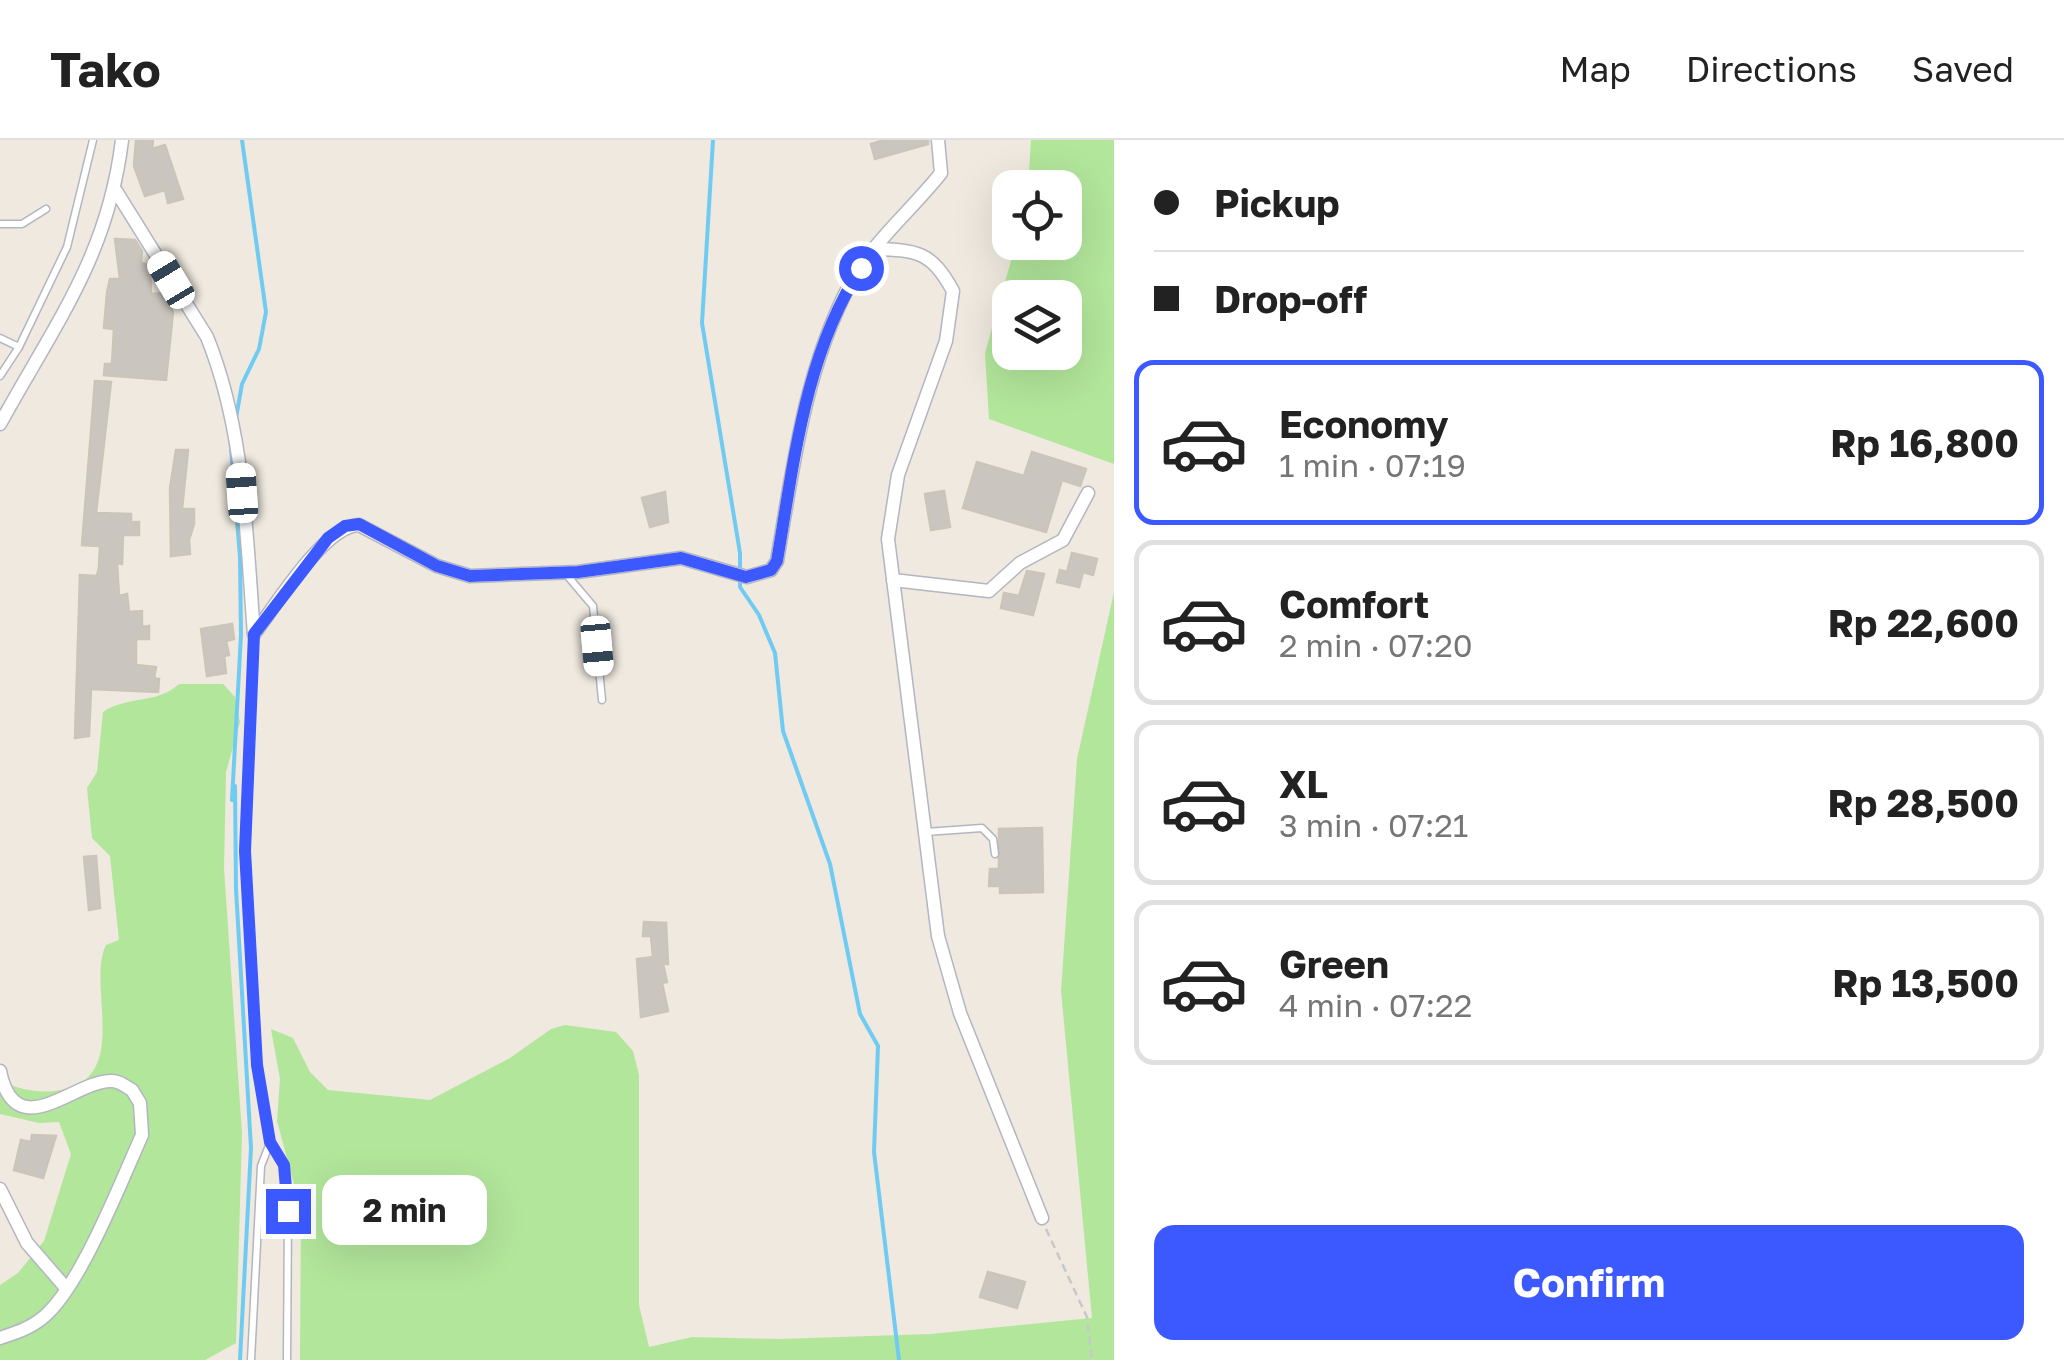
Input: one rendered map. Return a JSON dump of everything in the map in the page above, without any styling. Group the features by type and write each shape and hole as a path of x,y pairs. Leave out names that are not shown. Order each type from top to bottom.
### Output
{"street":[{"path":"0,424 82,282 102,237 116,191 122,140"},
{"path":"254,634 328,538 350,525 359,524 455,574 564,572 681,558 746,577 771,570 777,561 807,393 848,287 873,249 941,173 938,140"},
{"path":"116,191 207,337 216,360 240,458 254,634"},
{"path":"873,249 915,250 932,260 953,291 946,341 898,475 888,539 938,936 960,1012 1042,1218"},
{"path":"892,580 989,591 999,586 1020,562 1063,540 1088,493"},
{"path":"0,1071 3,1086 15,1102 27,1106 59,1102 110,1080 132,1090 140,1103 142,1135 102,1222 58,1302 36,1323 0,1338"},
{"path":"0,1189 26,1243 66,1288"}],"lane":[{"path":"0,376 19,347 68,246 93,140"},
{"path":"0,224 22,224 46,210"},
{"path":"0,338 19,347"},
{"path":"564,572 593,606 602,700"},
{"path":"254,634 245,851 257,1065 270,1142 284,1165 288,1211 287,1360"},
{"path":"925,832 982,828 993,838 994,854"},
{"path":"251,1360 262,1166 270,1142"}],"path":[{"path":"1042,1218 1087,1317 1092,1360"}],"green space":[{"path":"1031,140 1114,140 1114,464 989,419 985,353 992,328 992,370 1082,370 1082,280 1006,280 1011,260 1082,260 1082,170 1029,170"},
{"path":"1114,592 1114,1360 300,1360 301,1210 277,1121 280,1079 271,1029 293,1038 310,1072 328,1090 430,1100 510,1058 551,1029 565,1025 616,1032 633,1051 639,1075 639,1305 649,1347 692,1337 779,1339 931,1334 1092,1318 1061,991 1077,759"},
{"path":"179,684 223,684 235,697 240,722 226,772 224,868 242,1133 236,1343 205,1360 0,1360 0,1285 18,1273 44,1241 71,1154 59,1122 39,1123 0,1114 0,1080 30,1090 61,1090 82,1082 95,1067 103,1028 101,962 106,945 119,940 110,856 92,838 87,788 97,772 103,712 122,703 161,695"}],"building":[{"path":"136,140 153,140 152,149 165,145 183,199 168,203 165,190 145,196 134,166"},
{"path":"884,140 928,140 928,144 875,159 871,144"},
{"path":"115,239 135,240 142,251 141,263 150,265 151,294 164,293 173,312 166,380 104,375 105,364 112,364 114,329 104,328 107,293 110,279 120,279"},
{"path":"95,381 111,382 96,513 131,514 131,522 139,522 139,535 123,535 122,564 117,563 119,596 127,594 129,612 142,611 142,627 149,626 149,639 136,639 136,665 156,667 154,678 159,679 158,692 91,689 89,736 75,738 80,575 97,576 99,567 100,546 82,545"},
{"path":"176,450 188,450 182,509 194,509 194,524 190,554 171,556 170,488"},
{"path":"1032,452 1086,469 1080,486 1062,480 1046,532 963,508 977,462 1024,476"},
{"path":"944,491 950,527 931,530 925,494"},
{"path":"665,492 668,522 650,527 642,498"},
{"path":"1072,553 1097,559 1093,575 1083,572 1079,587 1057,582 1060,570 1067,572"},
{"path":"1027,571 1044,574 1033,615 1001,608 1004,593 1019,596"},
{"path":"232,624 234,639 226,641 229,655 224,656 226,673 207,676 201,629"},
{"path":"1042,828 1043,892 1000,893 1000,886 989,886 990,869 999,869 999,829"},
{"path":"96,856 100,908 89,910 84,857"},
{"path":"644,922 666,923 668,964 663,964 667,982 662,983 668,1011 641,1017 637,959 653,957 651,936 643,936"},
{"path":"32,1135 56,1136 43,1178 14,1170 21,1140 31,1142"},
{"path":"988,1272 1025,1282 1017,1308 980,1297"}],"waterway":[{"path":"236,418 242,384 259,349 266,312 242,140"},
{"path":"713,140 702,323 740,553 740,587 759,615 775,653 783,731 830,864 860,1014 878,1046 874,1152 899,1360"},
{"path":"230,436 240,557 241,635 232,800 235,786 236,889 251,1148 240,1360"}],"route":[{"path":"288,1211 284,1165 270,1142 257,1065 245,851 254,634 328,538 350,525 359,524 437,566 470,576 578,572 681,558 746,577 771,570 777,561 807,393 848,287 861,268"}]}
